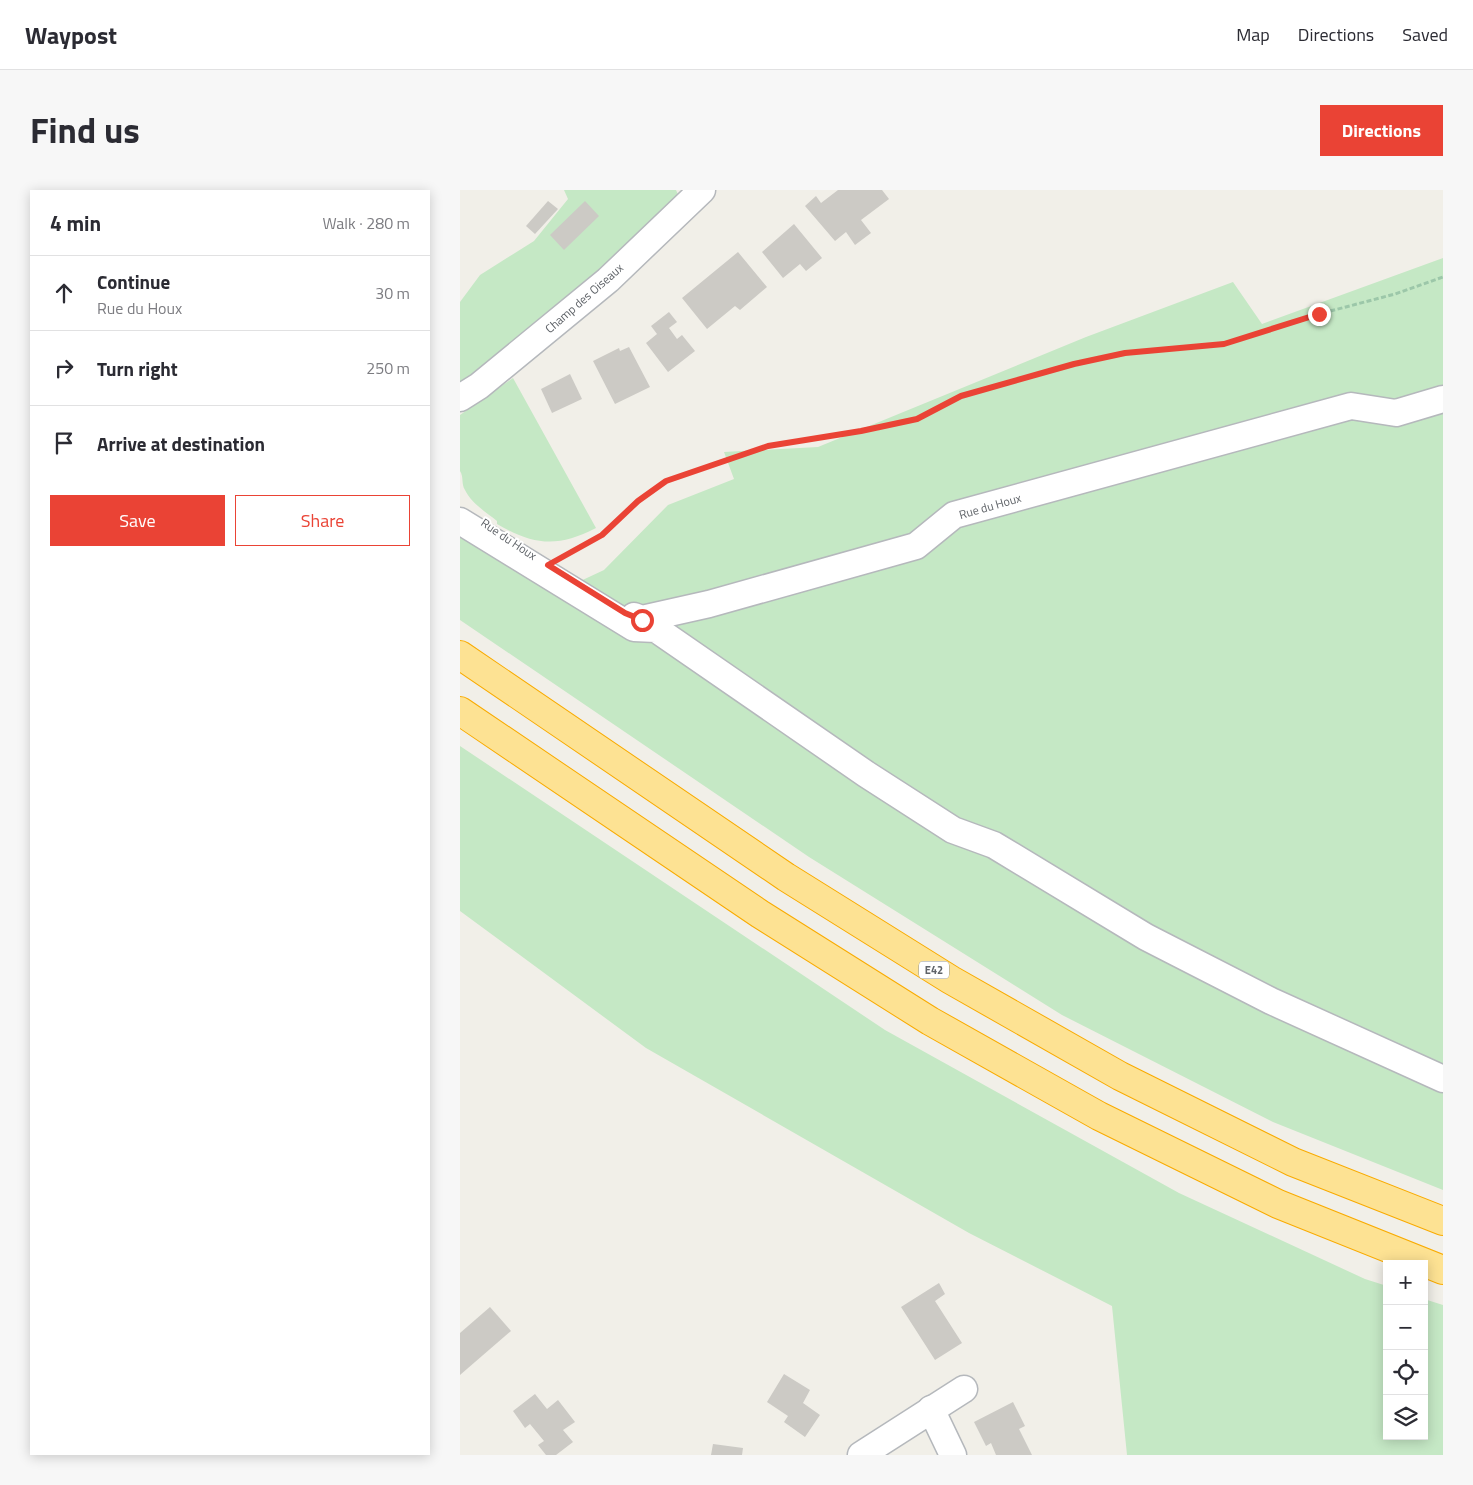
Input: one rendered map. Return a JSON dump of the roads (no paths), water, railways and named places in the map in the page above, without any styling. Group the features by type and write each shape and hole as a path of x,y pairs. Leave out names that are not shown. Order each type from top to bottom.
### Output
{"highway":[{"name":"E42","path":"460,655 786,877 951,980 1120,1076 1284,1158 1443,1221"},
{"path":"460,712 752,909 930,1021 1099,1116 1278,1204 1443,1270"}],"street":[{"name":"Champ des Oiseaux","path":"460,398 479,386 608,280 702,190"},
{"name":"Rue du Houx","path":"460,499 468,510 492,529 625,613 642,620 709,604 916,546 954,515 1001,502 1351,406 1396,413 1443,399"},
{"path":"460,521 634,628 656,628 866,774 954,830 994,845 1146,937 1271,1001 1443,1079"},
{"path":"861,1455 964,1389"},
{"path":"931,1410 953,1455"}]}
